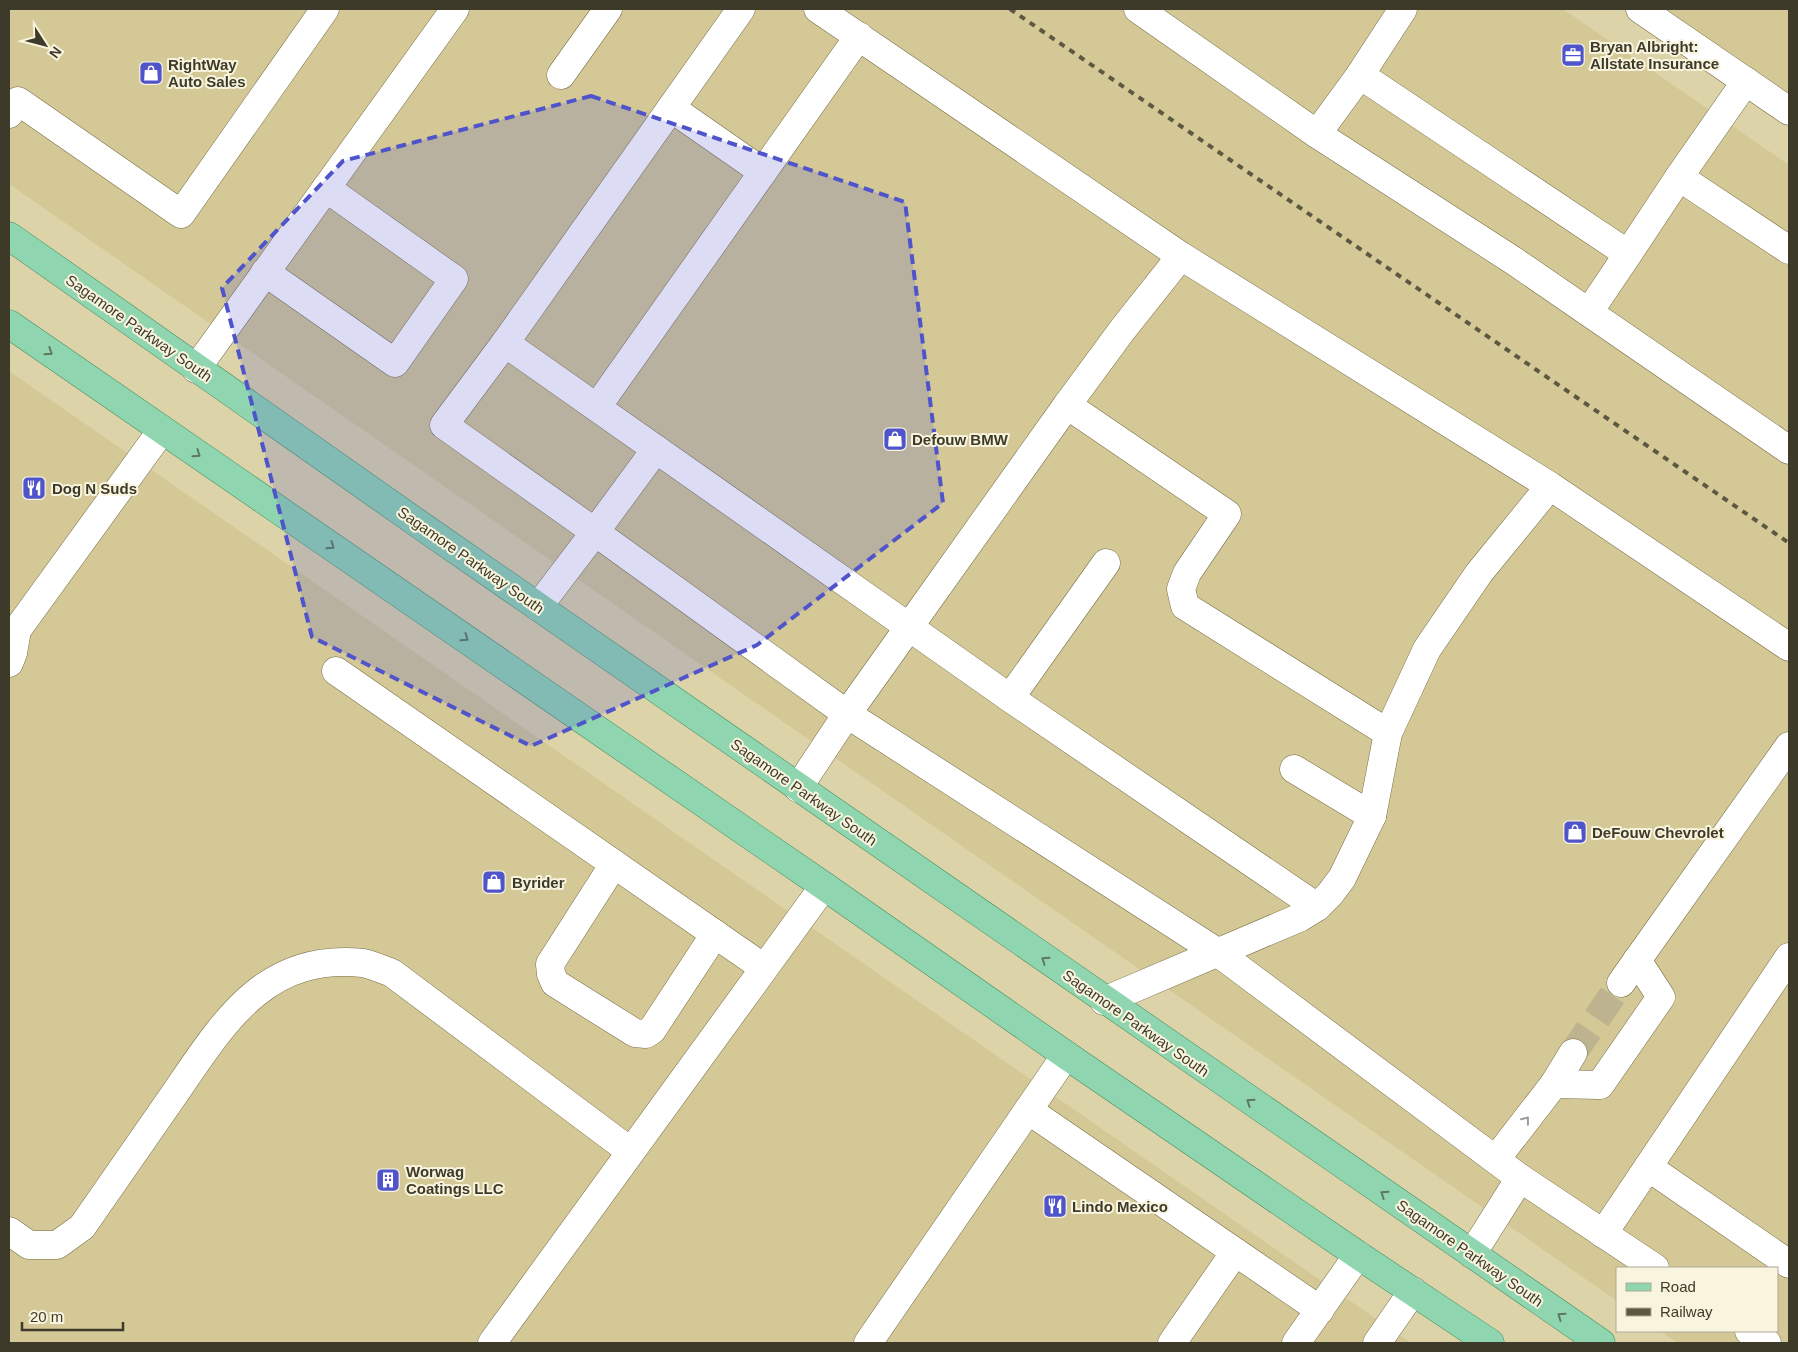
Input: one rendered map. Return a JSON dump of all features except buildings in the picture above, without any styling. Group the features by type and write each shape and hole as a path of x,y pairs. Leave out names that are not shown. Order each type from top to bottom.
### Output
{"main road":[{"name":"Sagamore Parkway South","path":"9,236 196,369 1104,1001 1602,1343"},
{"path":"9,324 1066,1055 1490,1343"}],"street":[{"path":"12,101 181,214 325,9"},
{"path":"196,369 455,9"},
{"path":"561,74 608,9"},
{"path":"741,9 505,343 444,425 847,714 1218,952 1520,1178 1653,1267"},
{"path":"818,9 1181,256 1550,486 1789,647"},
{"path":"1138,9 1317,134 1514,261 1789,450"},
{"path":"1317,134 1360,75 1403,9"},
{"path":"1640,9 1789,111"},
{"path":"597,407 859,36"},
{"path":"1360,75 1628,254"},
{"path":"1589,312 1746,81"},
{"path":"670,108 763,172"},
{"path":"1679,177 1789,250"},
{"path":"265,272 395,363 454,279 326,188"},
{"path":"798,788 847,714 1067,405 1123,329 1181,256"},
{"path":"505,343 1010,698 1317,907"},
{"path":"1067,405 1227,514 1187,573 1181,589 1185,606 1388,733"},
{"path":"9,663 13,653 13,631 162,430"},
{"path":"538,607 656,449"},
{"path":"1104,1001 1301,917 1317,907 1330,894 1342,878 1372,816 1388,733 1427,648 1479,573 1550,486"},
{"path":"1010,698 1106,563"},
{"path":"336,671 764,968"},
{"path":"1621,983 1789,746"},
{"path":"1294,769 1372,816"},
{"path":"614,864 550,964 551,974 555,983 559,986 635,1033 646,1034 652,1030 714,934"},
{"path":"492,1343 824,886"},
{"path":"1603,1234 1789,957"},
{"path":"1554,1084 1600,1085 1661,996 1637,960"},
{"path":"9,1230 30,1245 56,1245 82,1227 224,1022 262,986 302,967 334,963 365,964 392,973 630,1151"},
{"path":"1496,1159 1554,1084 1574,1053"},
{"path":"868,1343 1066,1055"},
{"path":"1028,1110 1320,1310"},
{"path":"1648,1166 1789,1264"},
{"path":"1472,1254 1520,1178"},
{"path":"1172,1343 1235,1252"},
{"path":"1296,1343 1358,1255"},
{"path":"1377,1343 1413,1291"},
{"path":"1750,1332 1767,1343"}],"highlighted area":[{"path":"591,96 905,202 943,503 757,645 531,746 312,637 222,288 343,161"}],"shaded area":[{"path":"9,9 1563,9 1789,165 1789,1343 1678,1343 1662,1332 1778,1332 1778,1267 1616,1267 1616,1300 9,184"},
{"path":"1640,9 1789,9 1789,111"},
{"path":"9,371 1411,1343 9,1343"}],"tunnel":[{"path":"1573,1053 1621,983"}],"railway":[{"path":"1010,9 1789,543"}],"place":[{"name":"Bryan Albright: Allstate Insurance","path":"1573,55"},
{"name":"RightWay Auto Sales","path":"151,73"},
{"name":"Defouw BMW","path":"895,439"},
{"name":"Dog N Suds","path":"34,488"},
{"name":"DeFouw Chevrolet","path":"1575,832"},
{"name":"Byrider","path":"494,882"},
{"name":"Worwag Coatings LLC","path":"388,1180"},
{"name":"Lindo Mexico","path":"1055,1206"}]}
